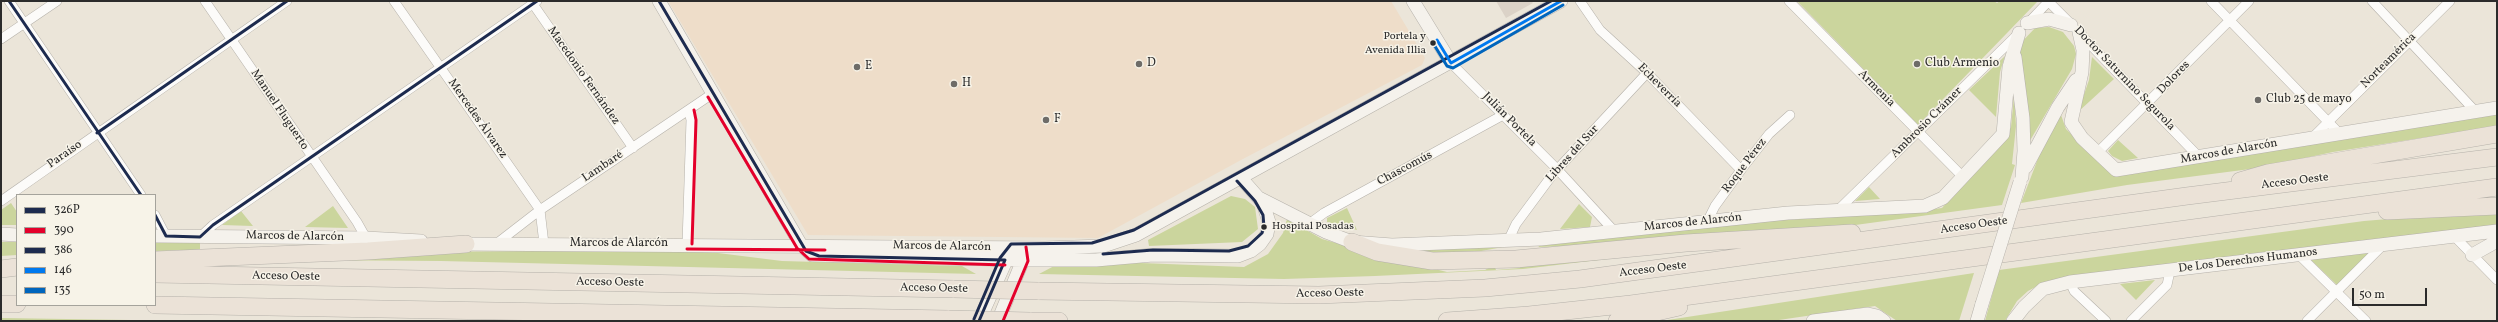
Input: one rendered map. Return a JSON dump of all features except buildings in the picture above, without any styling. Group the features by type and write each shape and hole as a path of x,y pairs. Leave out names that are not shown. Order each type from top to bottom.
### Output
{"highway":[{"path":"2187,196 2268,173 2497,134"},
{"name":"Acceso Oeste","path":"156,274 1319,295 1484,288 1662,269 2187,196 2497,157"},
{"path":"1447,321 1608,306 2497,187"},
{"path":"2311,212 2432,210 2497,206"},
{"path":"1352,242 1377,252 1432,261 1516,259 1686,242 1985,225"},
{"path":"156,260 368,251 466,244"},
{"path":"1,269 16,267"},
{"path":"1,274 16,274"},
{"path":"1617,321 1804,280"},
{"path":"1,304 16,304"},
{"path":"156,305 1059,321"}],"street":[{"path":"9,1 97,133 140,194"},
{"path":"1,39 57,1"},
{"name":"Manuel Fluguerto","path":"205,1 357,222 366,238"},
{"name":"Paraíso","path":"1,201 287,1"},
{"name":"Mercedes Álvarez","path":"394,1 540,210 544,244"},
{"path":"659,1 801,245"},
{"name":"Julián Portela","path":"1413,1 1450,63 1557,169 1615,232"},
{"name":"Marcos de Alarcón","path":"801,245 806,251 819,256 1005,260 1019,252 1093,248 1129,238 1241,178 1561,1"},
{"name":"Echeverría","path":"1580,1 1600,30 1647,73 1742,170"},
{"name":"Armenia","path":"1790,1 1963,176"},
{"name":"Ambrosio Crámer","path":"1838,210 2049,1"},
{"name":"Doctor Saturnino Segurola","path":"2049,1 2199,157"},
{"path":"2211,1 2340,133"},
{"name":"Dolores","path":"2098,154 2249,1"},
{"path":"2372,1 2476,112"},
{"name":"Norteamérica","path":"2312,138 2450,1"},
{"path":"200,236 213,225 311,156 535,2"},
{"name":"Macedonio Fernández","path":"535,2 632,148"},
{"path":"2023,28 2049,19 2075,29"},
{"name":"Marcos de Alarcón","path":"1260,198 1309,224 1352,242 1392,245 1508,241 1838,210 1925,206 1943,198 2003,134 2008,74 2023,28"},
{"name":"Marcos de Alarcón","path":"2075,29 2083,50 2082,72 2071,122 2082,138 2116,170 2124,171 2340,133 2497,108"},
{"path":"2015,50 2023,118 2024,151 2021,179"},
{"path":"1977,321 2021,179 2058,107 2082,72"},
{"name":"Libres del Sur","path":"1508,241 1516,224 1557,169 1647,73"},
{"name":"Lambaré","path":"496,244 540,210 712,94"},
{"path":"688,244 691,120 689,110"},
{"name":"Roque Pérez","path":"1706,222 1715,206 1769,134 1790,114"},
{"name":"Chascomús","path":"1309,224 1324,213 1503,115"},
{"name":"Marcos de Alarcón","path":"160,236 366,238 466,244 801,245 1019,252 1096,260 1153,255 1241,255 1257,246 1267,234 1268,214 1260,198 1241,178"},
{"path":"156,219 160,236"},
{"name":"De Los Derechos Humanos","path":"2013,321 2043,289 2070,282 2497,231"},
{"path":"1,234 16,235"},
{"path":"2454,236 2497,280"},
{"path":"2472,255 2497,241"},
{"path":"2307,321 2385,244"},
{"path":"998,321 1019,252"},
{"path":"2298,254 2366,321"},
{"path":"979,321 1005,260"},
{"path":"2131,321 2167,285 2170,271"},
{"path":"2070,282 2074,291 2106,321"},
{"path":"1813,321 1868,314 1877,316 1884,321"}],"shaded area":[{"path":"668,1 1391,1 1425,58 1422,65 1241,160 1098,238 808,235"},
{"path":"1496,1 1531,1 1533,3 1506,18"}],"green space":[{"name":"Club Armenio","path":"1797,1 1994,1 1997,3 2000,1 2037,2 1918,125"},
{"path":"2049,27 2063,32 2074,46 2076,54 2072,69 2028,144 2018,46 2035,28"},
{"path":"2005,56 2000,72 1996,117 1969,90"},
{"path":"2092,57 2114,79 2078,112 2089,80"},
{"path":"2014,96 2016,126 2012,164 2015,165 2002,205 1848,226 1615,244 1539,247 1538,245 1782,220 1905,213 1942,208 2006,137 2011,127"},
{"path":"2497,113 2497,126 2333,152 2258,168 2127,185 2021,203 2044,143 2061,115 2066,129 2112,174"},
{"path":"2118,140 2138,158 2122,161 2112,156 2108,151"},
{"path":"1869,187 1880,199 1855,201"},
{"path":"1231,196 1245,199 1255,207 1258,229 1242,242 1149,246 1148,240"},
{"path":"11,203 16,210 16,225 1,225 1,210"},
{"path":"1579,204 1592,217 1590,227 1560,229"},
{"path":"333,206 348,228 305,227"},
{"path":"1347,208 1357,230 1327,222 1327,218"},
{"path":"2497,210 2497,227 2043,283 2028,291 2017,301 2005,321 1985,321 1999,270 2364,221"},
{"path":"241,211 253,226 222,225"},
{"path":"1287,219 1322,239 1447,272 1485,270 1494,265 1496,270 1520,268 1519,264 1683,250 1523,269 1375,276 1284,279 1039,274 1056,265 1141,263 1244,267 1268,254 1283,233"},
{"path":"1,242 16,242 16,255 1,256"},
{"path":"156,242 200,242 200,250 156,251"},
{"path":"1503,247 1465,254 1433,255 1401,250"},
{"path":"2373,249 2337,285 2310,259"},
{"path":"671,250 718,253 782,261 962,266 976,274 441,261 294,260 414,252"},
{"path":"1974,273 1959,321 1897,321 1875,306 1772,321 1661,321"},
{"path":"2155,280 2136,300 2120,284"},
{"path":"1,318 196,321 1,321"}],"transit line":[{"name":"326P","path":"9,1 140,194"},
{"name":"326P","path":"97,133 287,1"},
{"name":"326P","path":"156,217 166,236 200,237 213,225 537,1"},
{"name":"326P","path":"659,1 806,251 819,256 1005,260 979,321"},
{"name":"386","path":"974,319 1000,258 1011,244 1092,243 1134,230 1551,1"},
{"name":"146","path":"1437,40 1451,63 1561,1"},
{"name":"135","path":"1433,43 1447,66 1453,68 1563,5"},
{"name":"390","path":"708,97 797,248 809,259 1005,265"},
{"name":"390","path":"692,244 696,120 694,110"},
{"name":"386","path":"1103,254 1153,250 1229,251 1248,246 1262,233 1264,227 1263,215 1255,201 1237,181"},
{"name":"390","path":"1003,321 1028,261 1026,247"},
{"name":"390","path":"687,249 825,250"}],"place":[{"name":"Portela y Avenida Illia","path":"1433,43"},
{"name":"D","path":"1139,64"},
{"name":"Club Armenio","path":"1917,64"},
{"name":"E","path":"857,67"},
{"name":"H","path":"954,84"},
{"name":"Club 25 de mayo","path":"2258,100"},
{"name":"F","path":"1046,120"},
{"name":"Hospital Posadas","path":"1264,227"}]}
